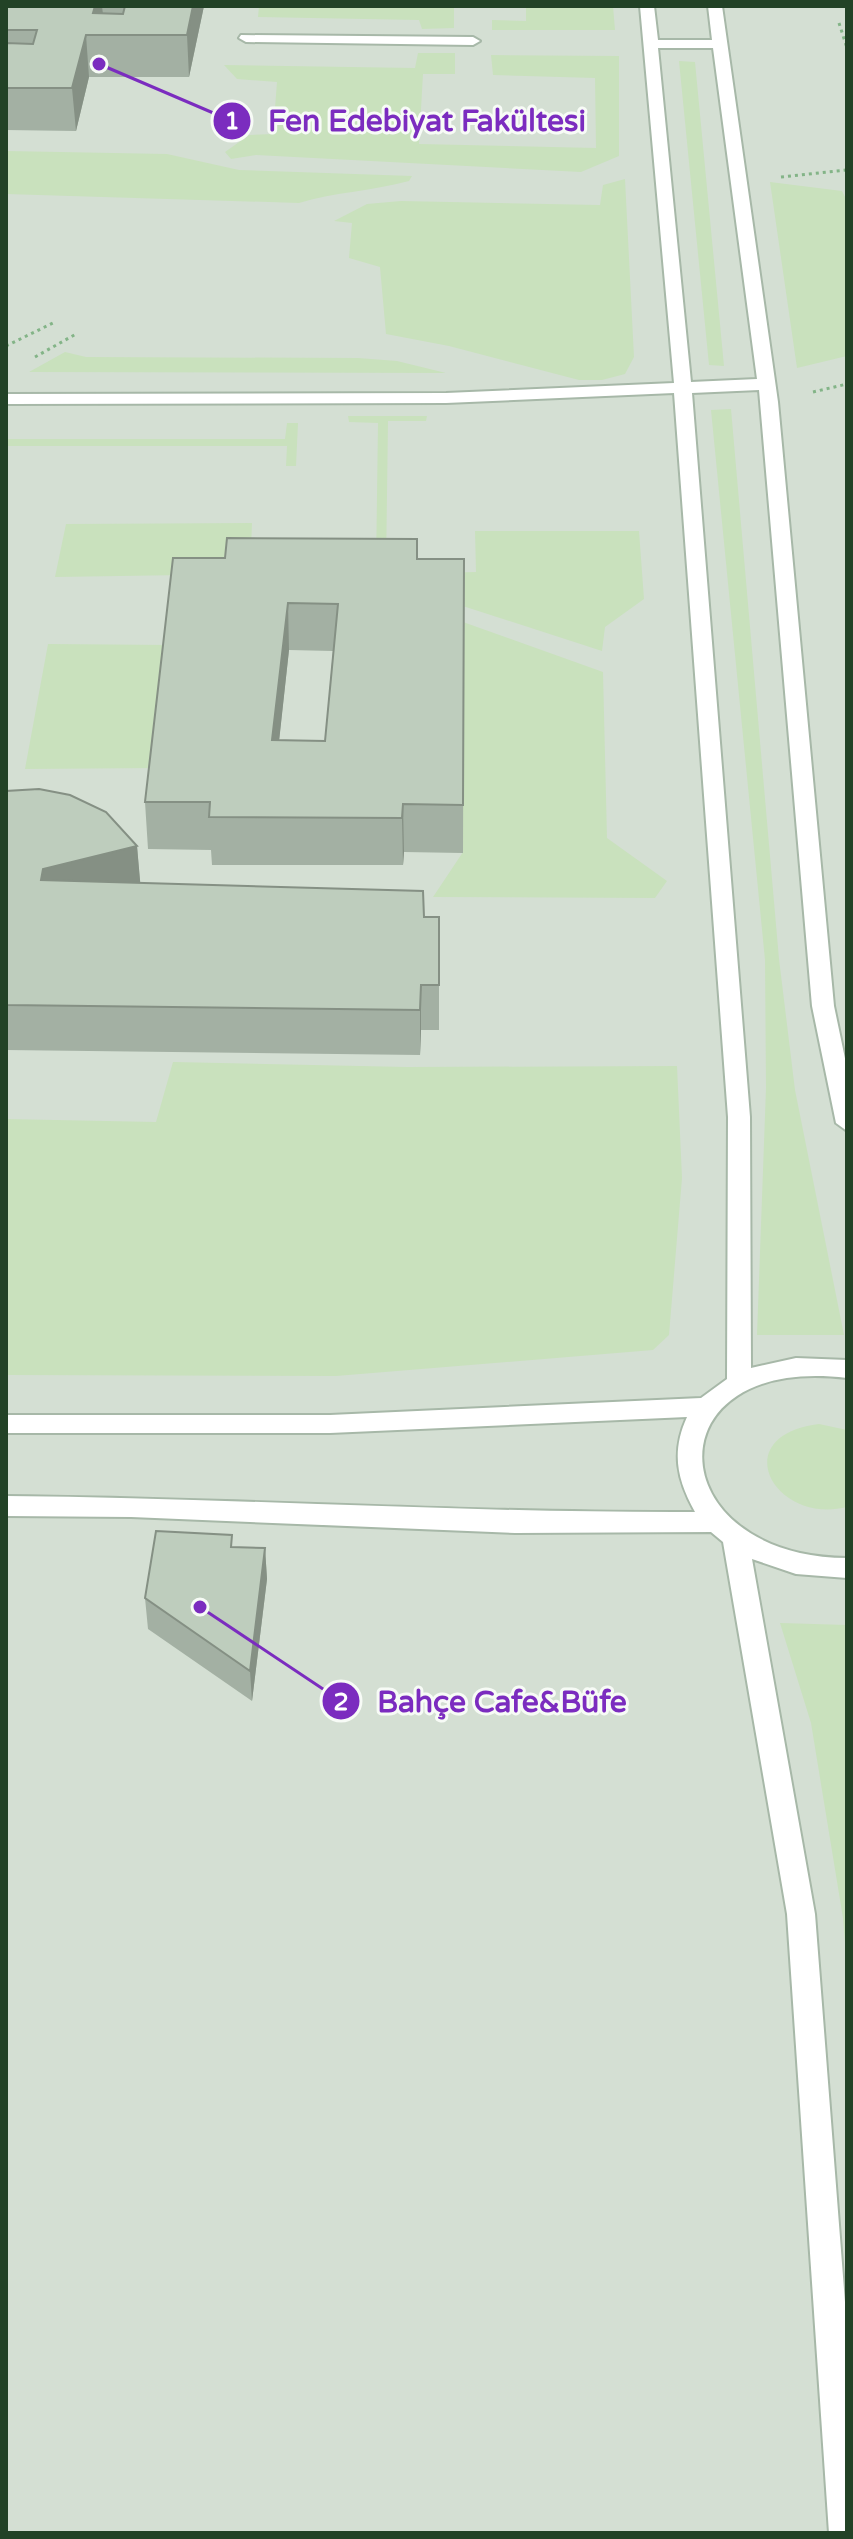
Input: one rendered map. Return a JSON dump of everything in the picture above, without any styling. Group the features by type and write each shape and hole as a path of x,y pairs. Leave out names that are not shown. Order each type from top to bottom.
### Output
{"street":[{"path":"647,6 683,390 739,1117 739,1382"},
{"path":"715,6 767,384 823,1006 847,1123"},
{"path":"246,38 473,41"},
{"path":"651,44 721,44"},
{"path":"6,399 446,398 767,384"},
{"path":"847,1369 798,1365 757,1374 739,1382 721,1393 696,1425 688,1463 703,1504 726,1530 764,1554 796,1565 847,1568"},
{"path":"6,1424 330,1424 708,1407"},
{"path":"6,1506 131,1507 726,1530"},
{"path":"726,1530 801,1914 846,2533"}],"path":[{"path":"839,23 847,48"},
{"path":"739,178 810,176 847,170"},
{"path":"6,346 55,322"},
{"path":"29,360 76,334"}],"shaded area":[{"path":"6,6 847,6 847,2533 6,2533"}],"green space":[{"path":"259,6 454,6 454,28 422,29 419,20 258,17"},
{"path":"526,6 613,6 615,30 492,30 492,20 526,21"},
{"path":"418,53 455,53 455,74 423,74 419,144 596,148 595,78 493,75 491,55 619,56 619,156 581,172 256,155 231,159 225,152 249,135 273,134 277,82 237,79 224,65 415,68"},
{"path":"679,61 695,62 724,366 709,365"},
{"path":"6,151 167,154 239,170 412,176 409,181 299,203 6,194"},
{"path":"625,179 634,357 625,374 602,380 579,380 449,346 386,334 380,267 349,258 352,223 334,221 367,204 401,201 600,205 603,185"},
{"path":"770,182 842,191 847,201 847,356 797,368"},
{"path":"65,352 86,357 358,358 397,361 446,373 29,372"},
{"path":"731,409 779,959 795,1090 844,1335 757,1335 766,1088 765,960 711,410"},
{"path":"348,416 427,416 426,421 388,421 386,568 376,568 378,423 349,422"},
{"path":"287,423 298,423 296,466 286,466 287,446 6,446 6,439 285,439"},
{"path":"252,523 250,574 55,577 66,524"},
{"path":"475,531 639,531 644,599 605,627 602,651 438,598 437,573 476,572"},
{"path":"463,622 603,672 607,838 667,881 655,898 433,897 463,852"},
{"path":"48,644 172,645 158,768 25,769"},
{"path":"173,1062 407,1067 677,1066 682,1178 669,1335 653,1350 336,1376 6,1375 6,1119 156,1122"},
{"path":"819,1424 847,1430 847,1507 821,1509 799,1503 781,1492 770,1477 767,1460 773,1445 790,1432"},
{"path":"780,1623 847,1625 847,1967 843,1918 811,1723"}],"building":[{"path":"6,6 95,6 93,13 123,14 125,6 193,6 187,35 86,35 72,88 6,88 6,43 33,44 37,30 6,30"},
{"path":"227,538 417,539 417,559 464,559 463,805 403,804 402,818 209,817 210,802 145,802 173,558 225,558","holes":["288,603 338,604 325,741 272,740"]},
{"path":"39,789 70,795 106,812 137,846 43,869 41,880 423,891 424,917 439,917 439,985 421,985 420,1010 6,1005 6,791"},
{"path":"156,1531 232,1535 231,1547 265,1548 250,1671 145,1598"}],"place":[{"name":"Fen Edebiyat Fakültesi","path":"99,64"},
{"name":"Bahçe Cafe&Büfe","path":"200,1607"}]}
